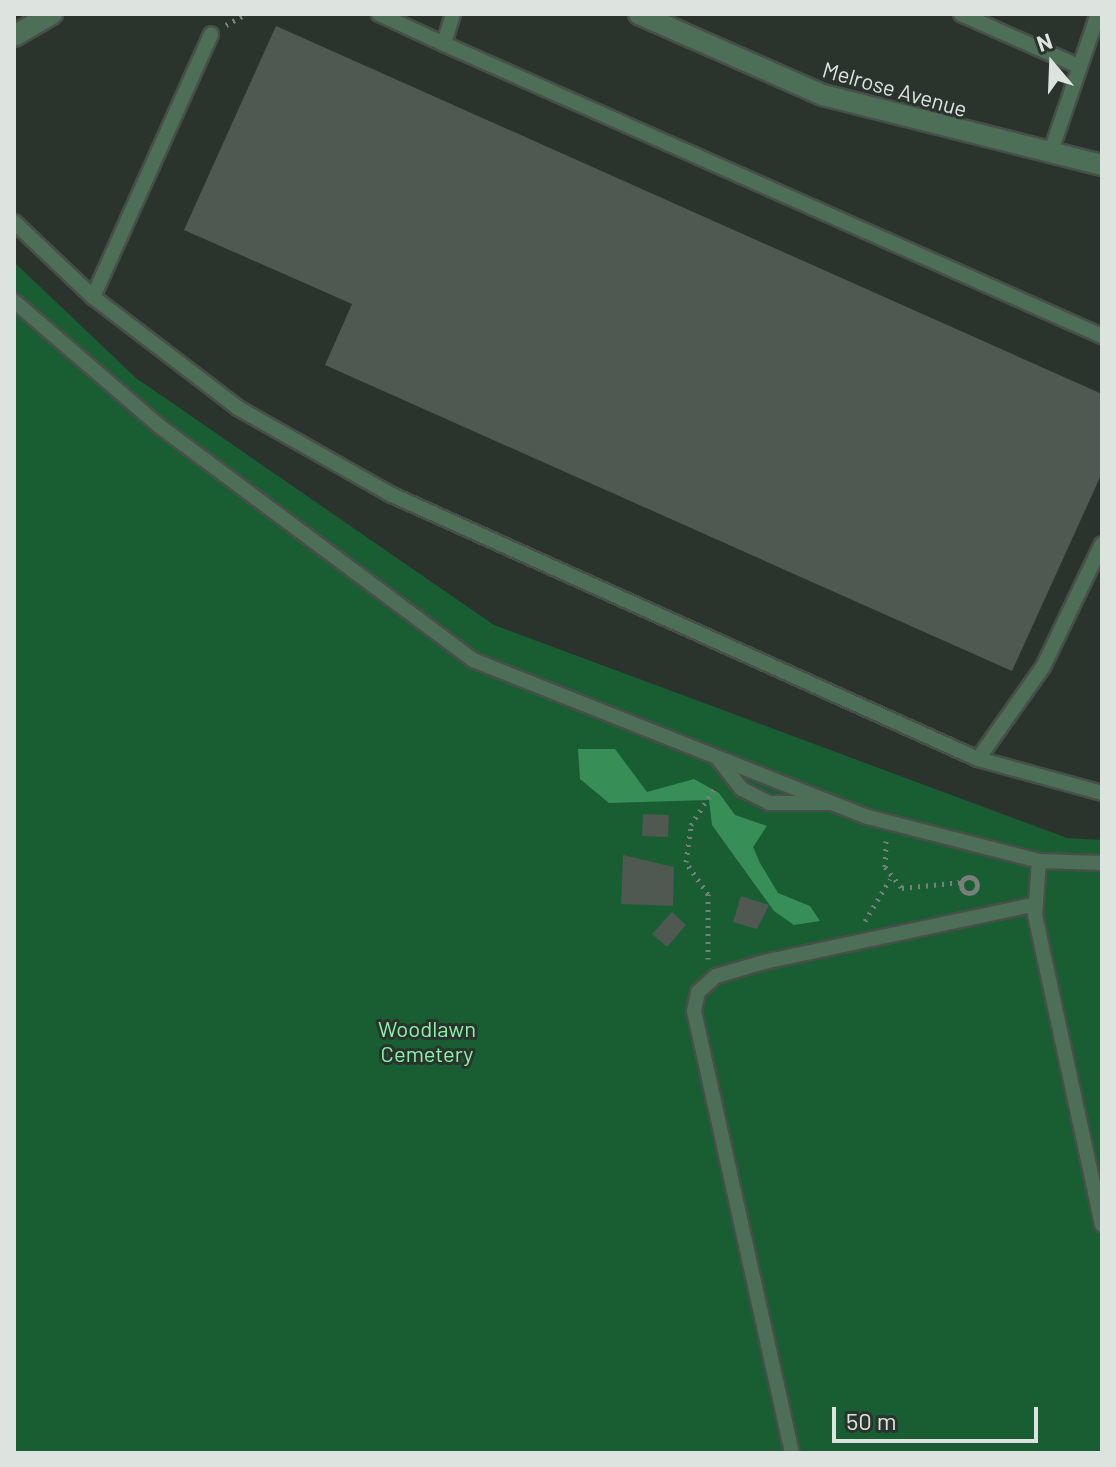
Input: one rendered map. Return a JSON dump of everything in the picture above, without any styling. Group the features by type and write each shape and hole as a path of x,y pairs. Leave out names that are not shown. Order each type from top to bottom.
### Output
{"street":[{"path":"14,36 52,14"},
{"name":"Melrose Avenue","path":"639,14 823,95 1102,165"}],"lane":[{"path":"379,14 1102,336"},
{"path":"444,44 453,14"},
{"path":"961,14 1076,65"},
{"path":"1050,154 1076,65 1098,14"},
{"path":"93,297 211,34"},
{"path":"14,222 93,297 238,408 392,495 978,759 1102,793"},
{"path":"14,301 158,425 455,650 719,760 891,824 1039,861 1102,863"},
{"path":"978,759 1043,667 1102,544"},
{"path":"719,760 742,789 769,803 832,803"},
{"path":"1039,861 1036,904 1102,1225"},
{"path":"792,1453 694,1011 708,980 868,940 1036,904"}],"path":[{"path":"708,980 708,894 686,862 691,825 714,788"},
{"path":"891,824 883,853 890,879 913,892 962,882"},
{"path":"868,940 870,904 890,879"}],"green space":[{"name":"Woodlawn Cemetery","path":"14,262 136,378 494,625 1067,838 1102,840 1102,1453 14,1453"}],"shaded area":[{"path":"578,749 615,749 647,792 694,779 719,793 735,815 767,826 753,847 760,863 778,893 810,906 820,921 794,925 774,911 712,825 709,800 609,803 580,779"}],"building":[{"path":"276,26 1102,394 1102,473 1012,671 325,365 352,304 184,230"},
{"path":"643,814 669,815 668,837 642,836"},
{"path":"623,855 674,867 673,906 621,904"},
{"path":"741,896 769,905 757,929 733,922"},
{"path":"672,912 686,925 667,947 652,934"}]}
